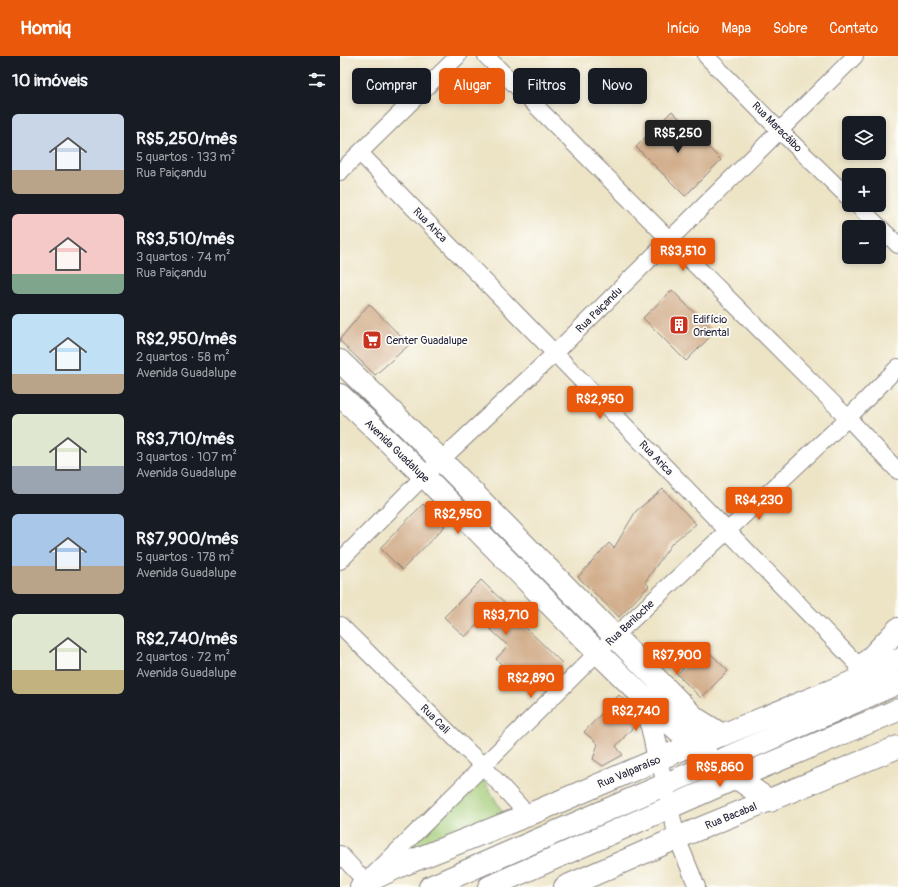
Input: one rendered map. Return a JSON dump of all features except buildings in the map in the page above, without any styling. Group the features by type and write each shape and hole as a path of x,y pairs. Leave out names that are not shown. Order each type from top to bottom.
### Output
{"street":[{"path":"340,172 458,56"},
{"path":"486,56 848,418 898,471"},
{"name":"Rua Maracáibo","path":"706,56 842,191"},
{"name":"Rua Paiçandu","path":"340,561 424,476 554,354 855,56"},
{"name":"Rua Arica","path":"360,153 554,354 728,531 860,673"},
{"path":"864,212 898,245"},
{"path":"340,361 442,460 695,718 722,735"},
{"name":"Rua Bariloche","path":"364,884 598,652 615,638 848,418 898,368"},
{"name":"Avenida Guadalupe","path":"340,395 424,476 673,726 715,763 770,801"},
{"name":"Rua Cali","path":"340,625 483,766 528,815"},
{"path":"860,673 898,630"},
{"name":"Rua Valparaíso","path":"364,884 402,865 528,815 694,744 722,735 860,673 898,660"},
{"path":"430,887 898,683"},
{"path":"646,698 677,838 697,887"},
{"path":"490,887 736,778 898,710"},
{"name":"Rua Bacabal","path":"565,887 677,838 898,747"},
{"path":"340,854 364,884"}],"green space":[{"path":"481,776 504,814 391,863"}],"place":[{"name":"Edifício Oriental","path":"679,325"},
{"name":"Center Guadalupe","path":"372,340"}]}
